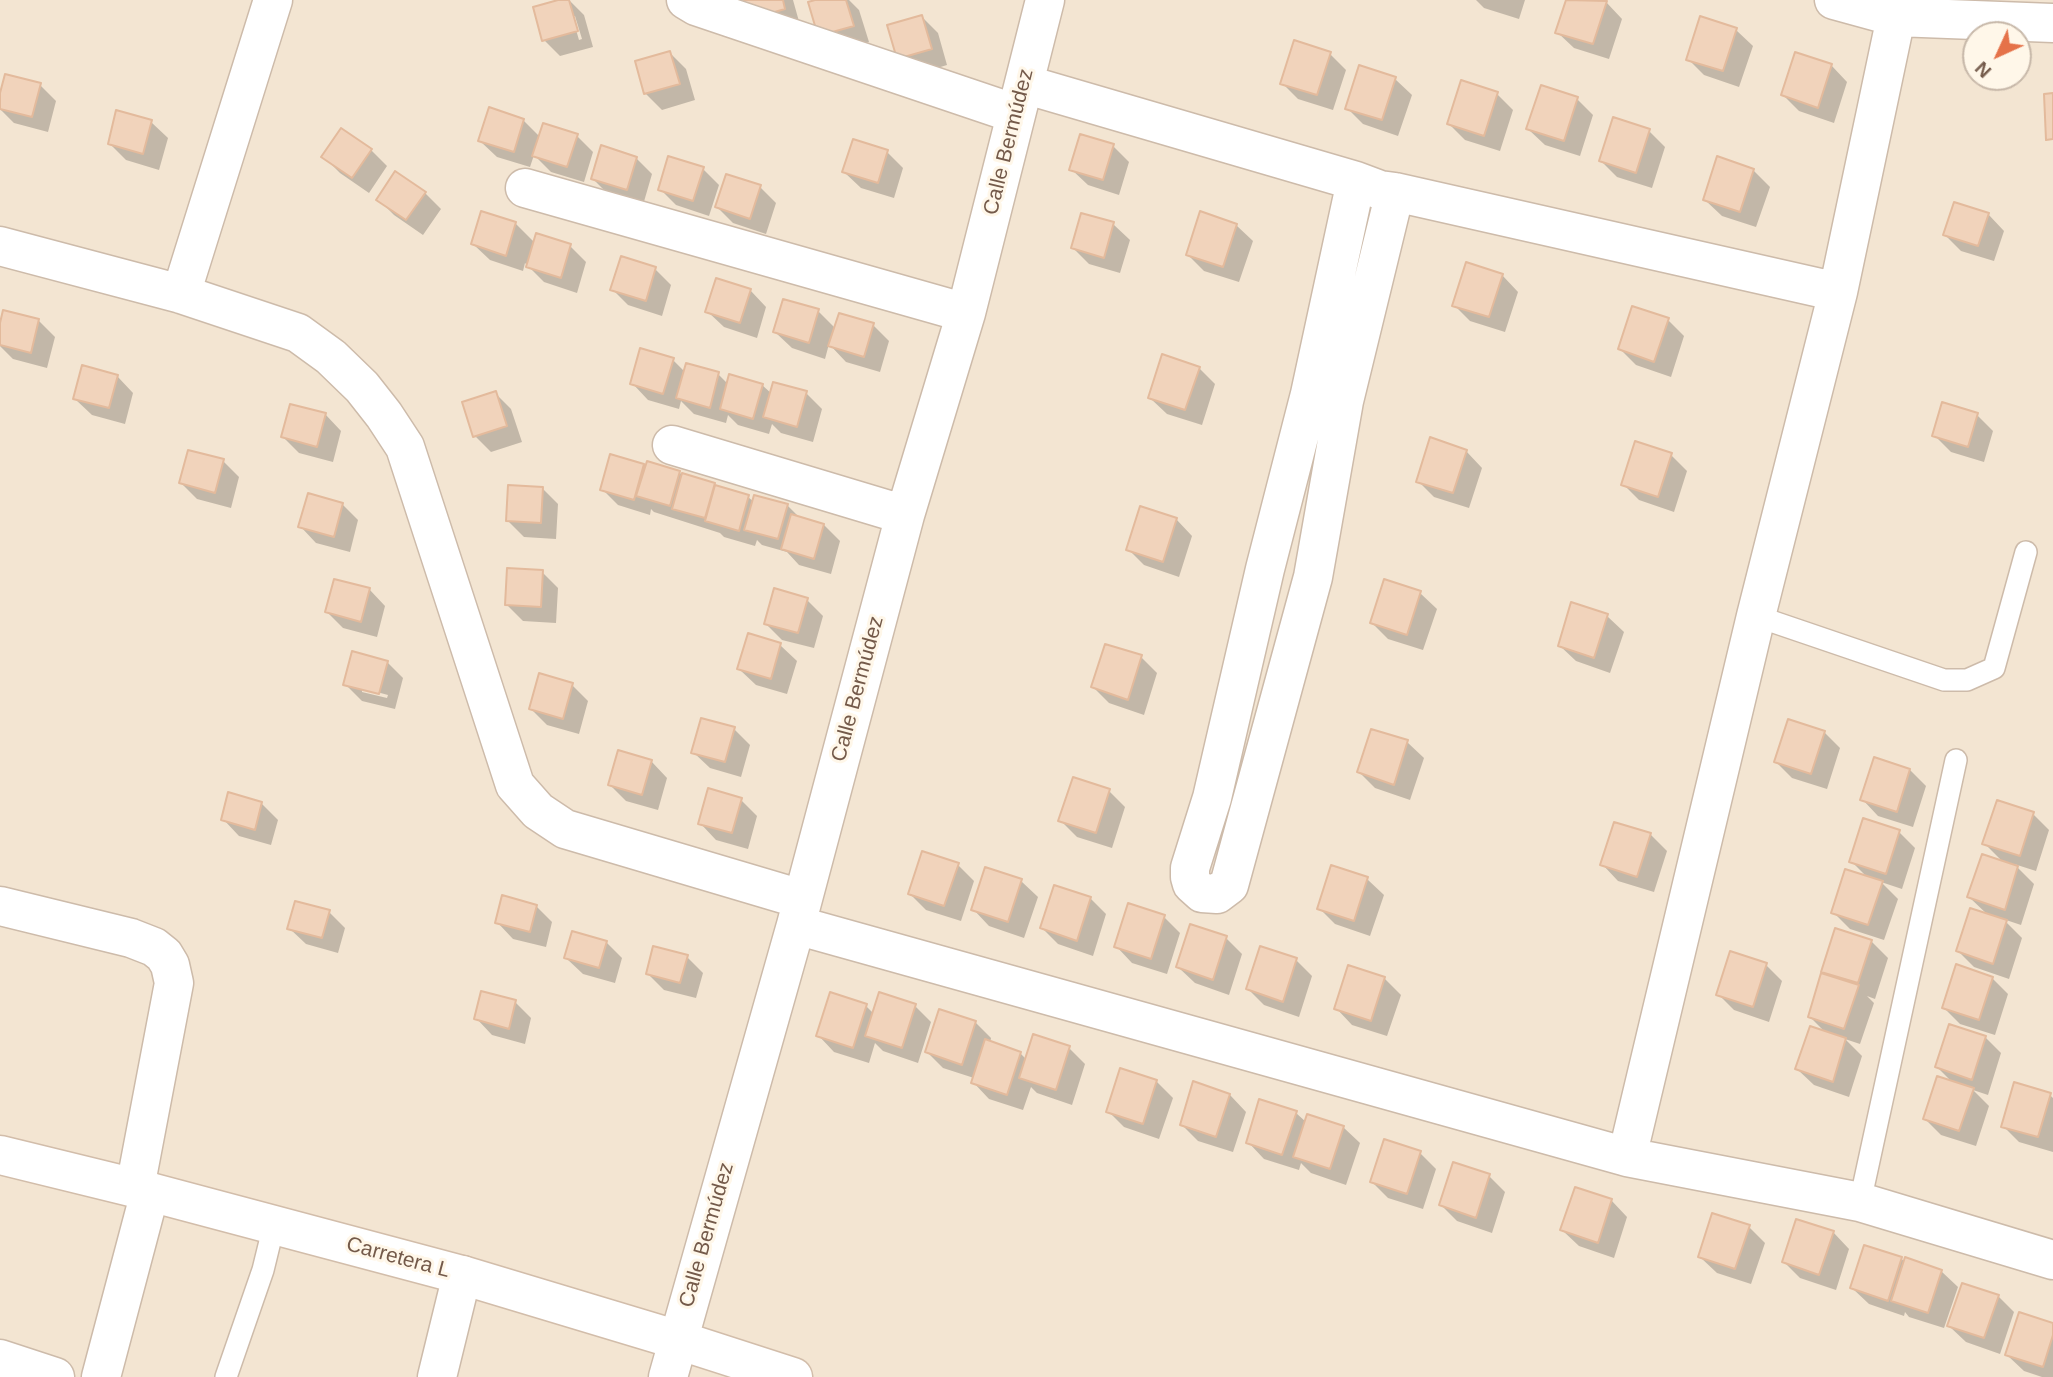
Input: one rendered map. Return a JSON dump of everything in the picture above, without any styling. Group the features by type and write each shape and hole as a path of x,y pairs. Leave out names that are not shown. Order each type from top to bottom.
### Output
{"street":[{"path":"181,294 273,0"},
{"path":"686,0 696,6 1020,99 1356,181 1380,190 1838,292"},
{"name":"Calle Bermúdez","path":"668,1377 905,515 966,313 1045,0"},
{"path":"1834,0 2053,23"},
{"path":"1627,1157 1756,616 1838,292 1897,8"},
{"path":"1356,181 1327,398 1313,577 1229,885 1217,894 1202,892 1192,884 1190,868 1212,798 1265,569 1327,398 1395,192"},
{"path":"525,188 966,313"},
{"path":"0,246 181,294 298,333 331,357 362,387 405,447 515,785 538,811 565,829 798,912 1627,1157 1860,1202 2053,1259"},
{"path":"672,445 905,515"},
{"path":"1265,569 1313,577"},
{"path":"1212,798 1251,806"},
{"path":"0,906 154,947 164,955 170,965 174,983 143,1190 101,1377"},
{"name":"Carretera L","path":"0,1154 462,1275 793,1377"},
{"path":"437,1377 462,1275"},
{"path":"0,1359 55,1377"}],"lane":[{"path":"1756,616 1944,680 1967,680 1994,668 2026,552"},
{"path":"1860,1202 1956,760"},
{"path":"226,1377 263,1270 274,1225"}],"shaded area":[{"path":"0,0 2053,0 2053,1377 0,1377"}],"building":[{"path":"569,0 578,31 542,41 533,7"},
{"path":"744,0 783,0 785,9 750,19"},
{"path":"846,0 854,26 818,36 808,2"},
{"path":"1566,0 1607,1 1593,44 1555,33"},
{"path":"922,15 932,49 897,59 887,25"},
{"path":"1700,16 1737,28 1723,71 1686,60"},
{"path":"1294,40 1331,52 1317,95 1280,84"},
{"path":"670,51 680,84 644,94 635,61"},
{"path":"1795,52 1832,64 1818,108 1781,95"},
{"path":"1359,65 1396,77 1382,120 1345,109"},
{"path":"5,74 41,83 32,117 0,109 0,93"},
{"path":"1461,80 1498,92 1484,136 1447,124"},
{"path":"1541,85 1578,97 1564,141 1526,129"},
{"path":"2053,93 2053,139 2046,140 2044,94"},
{"path":"489,107 524,119 514,152 478,141"},
{"path":"116,110 152,120 143,154 108,144"},
{"path":"1613,117 1650,129 1636,173 1599,161"},
{"path":"543,123 578,134 567,167 532,156"},
{"path":"341,128 372,149 352,178 321,157"},
{"path":"1080,134 1114,144 1103,180 1069,170"},
{"path":"853,139 888,150 878,183 842,172"},
{"path":"601,145 637,157 627,190 591,179"},
{"path":"668,156 704,167 693,201 658,190"},
{"path":"1717,156 1754,169 1740,212 1703,200"},
{"path":"395,171 426,192 406,220 376,200"},
{"path":"726,174 761,185 750,219 715,207"},
{"path":"1954,202 1989,213 1978,246 1943,235"},
{"path":"481,211 516,222 506,256 471,244"},
{"path":"1200,211 1237,224 1223,267 1186,255"},
{"path":"1081,213 1114,222 1104,258 1071,248"},
{"path":"536,233 571,244 561,278 526,267"},
{"path":"621,256 656,267 646,301 610,290"},
{"path":"1466,262 1503,274 1489,317 1452,306"},
{"path":"716,278 751,289 740,323 705,312"},
{"path":"783,299 819,309 809,343 773,332"},
{"path":"1632,306 1669,318 1654,362 1618,349"},
{"path":"3,310 39,319 31,353 0,345"},
{"path":"839,313 874,323 864,357 828,346"},
{"path":"640,348 674,358 663,394 630,384"},
{"path":"1162,354 1200,367 1185,410 1148,398"},
{"path":"686,363 719,372 710,408 676,398"},
{"path":"82,365 118,375 109,408 73,399"},
{"path":"729,374 763,384 753,419 720,409"},
{"path":"773,382 807,391 797,427 763,417"},
{"path":"496,391 507,426 473,437 462,402"},
{"path":"1942,402 1978,413 1968,447 1932,436"},
{"path":"290,404 326,413 317,447 281,437"},
{"path":"1430,437 1467,450 1453,493 1416,482"},
{"path":"1635,441 1672,453 1658,497 1621,485"},
{"path":"188,450 224,459 215,493 179,483"},
{"path":"610,454 644,464 634,500 600,490"},
{"path":"647,461 680,471 670,506 636,496"},
{"path":"682,473 715,483 705,518 672,509"},
{"path":"508,485 543,487 541,523 506,521"},
{"path":"715,485 749,495 739,531 705,521"},
{"path":"308,493 343,503 334,537 298,527"},
{"path":"754,495 788,504 778,539 744,530"},
{"path":"1140,506 1177,518 1163,562 1126,550"},
{"path":"791,514 824,524 814,559 781,549"},
{"path":"507,568 543,570 541,607 505,605"},
{"path":"334,579 370,588 361,622 325,612"},
{"path":"1384,579 1421,591 1407,635 1370,623"},
{"path":"774,588 808,598 798,633 764,624"},
{"path":"1571,602 1608,614 1594,658 1558,646"},
{"path":"748,633 781,643 771,679 737,669"},
{"path":"1105,644 1142,655 1128,700 1091,687"},
{"path":"352,651 388,661 379,694 343,685"},
{"path":"539,673 573,683 563,719 529,709"},
{"path":"701,718 735,727 725,762 691,753"},
{"path":"1788,719 1825,731 1811,774 1774,762"},
{"path":"1371,729 1408,740 1394,785 1357,772"},
{"path":"618,750 652,760 642,795 608,785"},
{"path":"1874,757 1910,769 1897,812 1860,800"},
{"path":"1073,777 1110,789 1096,833 1058,821"},
{"path":"708,788 742,798 732,833 698,824"},
{"path":"228,792 262,802 255,830 221,820"},
{"path":"1997,800 2034,812 2020,856 1982,844"},
{"path":"1863,818 1900,830 1886,874 1849,862"},
{"path":"1614,822 1651,833 1637,877 1600,865"},
{"path":"922,851 959,863 944,906 908,894"},
{"path":"1982,854 2018,866 2005,910 1967,897"},
{"path":"1331,865 1368,877 1354,921 1317,909"},
{"path":"985,867 1022,879 1008,922 971,910"},
{"path":"1845,869 1883,881 1868,925 1831,913"},
{"path":"1054,885 1091,897 1077,941 1040,928"},
{"path":"502,895 537,905 530,932 495,923"},
{"path":"295,901 330,910 322,938 287,929"},
{"path":"1128,903 1165,915 1151,959 1114,947"},
{"path":"1970,908 2007,920 1993,964 1956,951"},
{"path":"1190,924 1227,936 1213,980 1176,967"},
{"path":"1835,928 1872,940 1858,983 1821,972"},
{"path":"572,931 607,941 599,968 564,958"},
{"path":"653,946 688,955 680,983 646,974"},
{"path":"1260,946 1297,958 1283,1002 1246,989"},
{"path":"1730,951 1767,963 1753,1007 1716,995"},
{"path":"1956,964 1993,977 1979,1020 1942,1008"},
{"path":"1348,965 1385,977 1371,1021 1334,1009"},
{"path":"1821,973 1859,985 1844,1029 1808,1017"},
{"path":"481,991 516,1000 509,1029 474,1019"},
{"path":"830,992 867,1004 853,1048 816,1036"},
{"path":"879,992 916,1004 902,1048 865,1036"},
{"path":"939,1009 976,1021 962,1065 925,1052"},
{"path":"1949,1024 1986,1036 1972,1080 1935,1067"},
{"path":"1810,1026 1846,1038 1833,1082 1795,1069"},
{"path":"1033,1034 1070,1046 1056,1090 1019,1078"},
{"path":"985,1039 1021,1052 1007,1095 971,1083"},
{"path":"1120,1068 1157,1080 1143,1124 1106,1112"},
{"path":"1937,1076 1974,1088 1959,1131 1923,1119"},
{"path":"1193,1081 1230,1094 1216,1137 1180,1125"},
{"path":"2014,1082 2051,1093 2038,1137 2001,1127"},
{"path":"1259,1099 1297,1111 1282,1155 1246,1143"},
{"path":"1307,1114 1344,1126 1330,1169 1293,1157"},
{"path":"1384,1139 1421,1151 1407,1194 1370,1182"},
{"path":"1453,1162 1490,1174 1476,1218 1439,1205"},
{"path":"1575,1187 1612,1199 1598,1243 1560,1230"},
{"path":"1712,1213 1750,1225 1735,1269 1698,1257"},
{"path":"1796,1219 1834,1231 1819,1275 1782,1262"},
{"path":"1864,1245 1902,1257 1888,1301 1850,1288"},
{"path":"1905,1257 1942,1270 1928,1313 1891,1301"},
{"path":"1962,1283 1999,1295 1984,1338 1947,1326"},
{"path":"2019,1312 2053,1323 2053,1335 2043,1367 2005,1355"}]}
